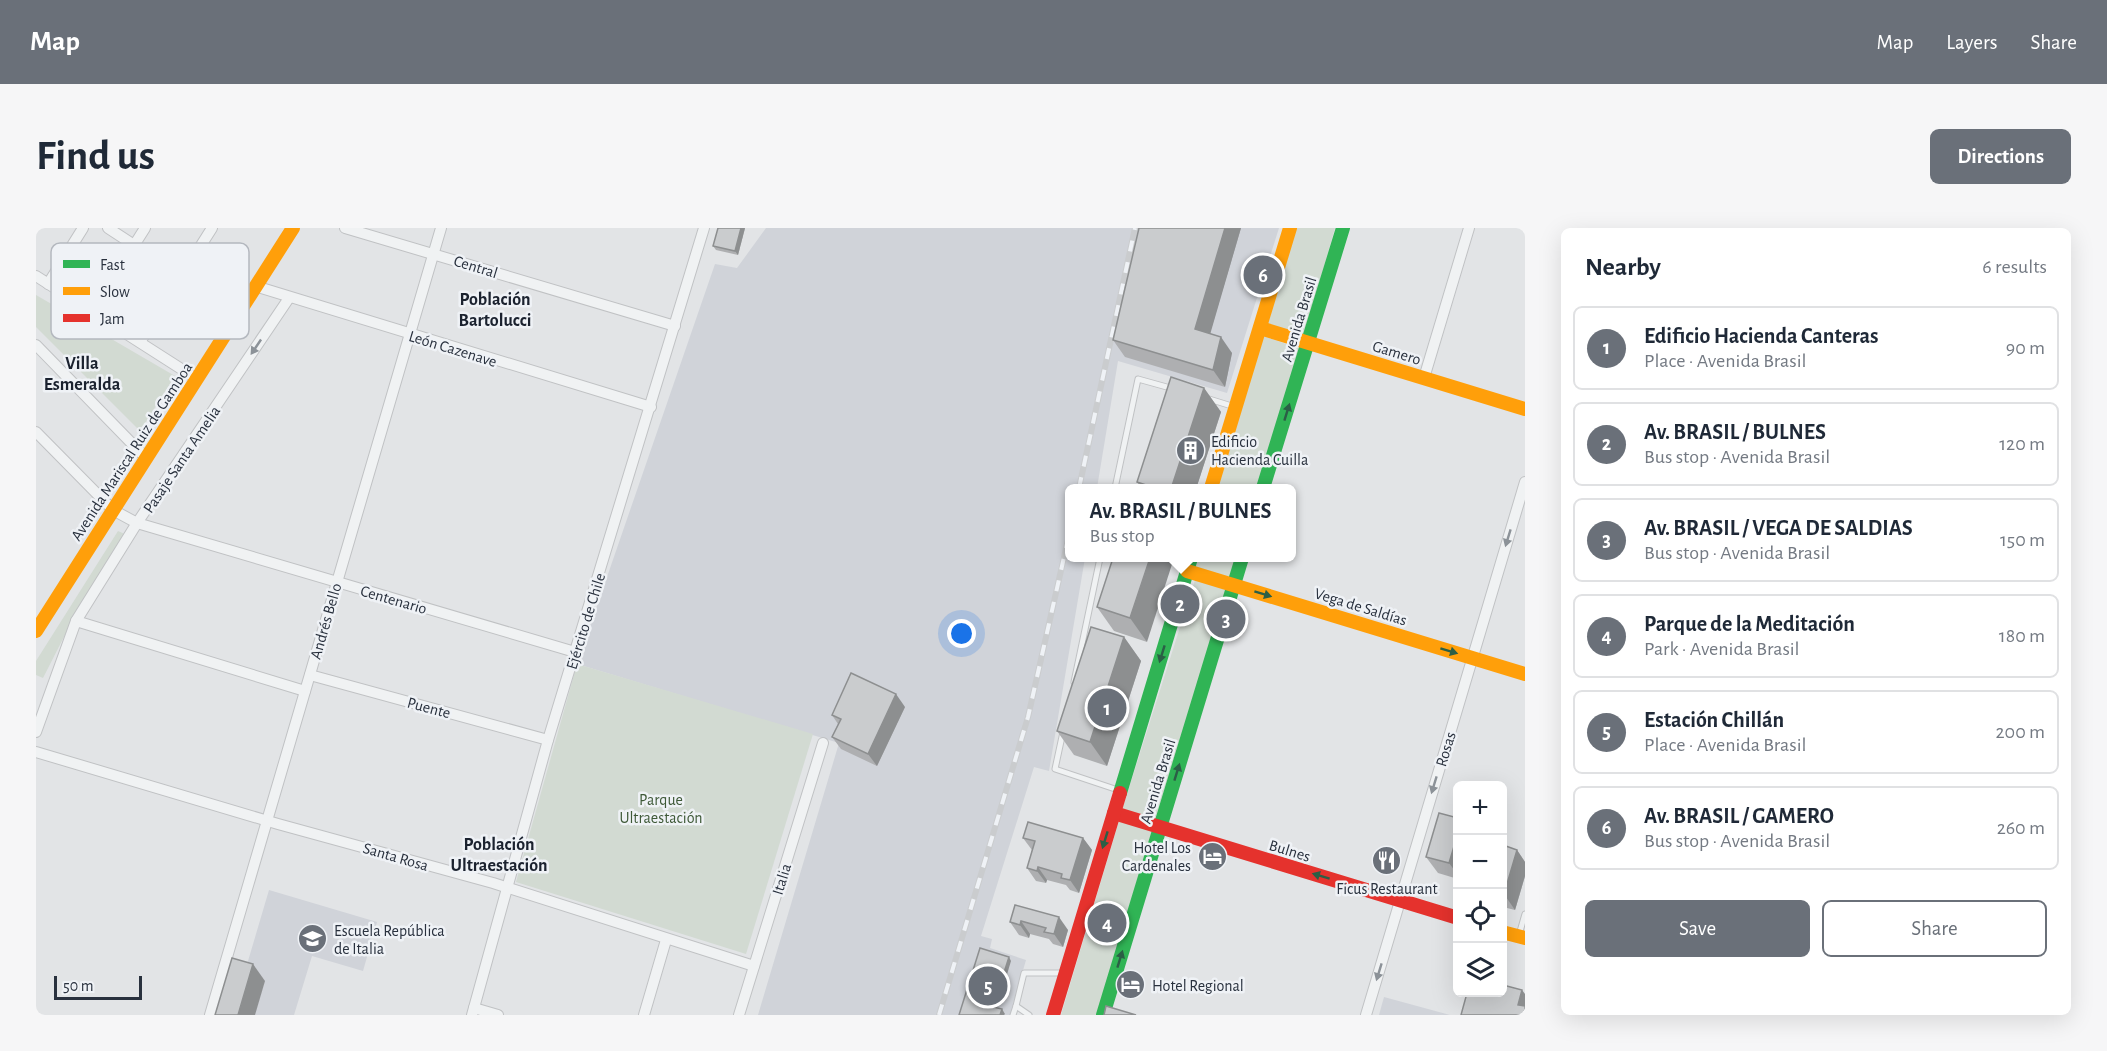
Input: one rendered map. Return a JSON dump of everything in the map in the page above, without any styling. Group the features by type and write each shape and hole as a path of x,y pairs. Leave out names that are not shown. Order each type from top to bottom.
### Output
{"main road":[{"name":"Avenida Mariscal Ruiz de Gamboa","path":"249,295 293,228"},
{"name":"Avenida Brasil","path":"1213,484 1290,228"},
{"name":"Avenida Brasil","path":"1265,484 1343,228"},
{"name":"Gamero","path":"1260,328 1525,409"},
{"name":"Avenida Mariscal Ruiz de Gamboa","path":"36,631 221,339"},
{"name":"Avenida Brasil","path":"1103,1015 1241,562"},
{"name":"Avenida Brasil","path":"1053,1015 1189,564"},
{"name":"Vega de Saldías","path":"1189,564 1234,585 1525,674"},
{"name":"Bulnes","path":"1114,813 1453,916"},
{"path":"1507,933 1522,937"}],"street":[{"path":"74,243 83,228"},
{"path":"108,228 131,243"},
{"path":"135,243 145,228"},
{"path":"203,243 212,228"},
{"name":"Central","path":"345,228 675,326"},
{"name":"Andrés Bello","path":"210,1015 441,228"},
{"name":"Ejército de Chile","path":"473,1012 548,740 704,228"},
{"path":"1424,378 1468,228"},
{"path":"36,276 51,286"},
{"path":"48,284 51,279"},
{"name":"León Cazenave","path":"255,286 288,298 651,407"},
{"name":"Pasaje Santa Amelia","path":"36,732 76,621 137,523 288,298"},
{"path":"135,339 196,379"},
{"path":"36,345 146,458"},
{"name":"Centenario","path":"36,432 112,510 137,523 575,652"},
{"name":"Rosas","path":"1366,1015 1525,482"},
{"path":"76,621 305,692"},
{"name":"Puente","path":"310,675 548,740"},
{"name":"Italia","path":"739,1015 823,742"},
{"name":"Santa Rosa","path":"36,752 506,888 754,966"},
{"path":"644,1015 666,940"},
{"path":"473,1012 498,1015"}],"lane":[{"path":"1116,484 1138,379 1182,391"},
{"path":"1203,398 1236,407"},
{"path":"1072,691 1099,562"},
{"path":"1064,725 1055,769 1120,791"},
{"path":"1522,937 1525,914"},
{"path":"1013,1015 1024,973 1065,973"},
{"path":"1016,1006 1029,1015"}],"shaded area":[{"path":"766,228 1279,228 1227,393 1118,361 1098,484 1065,484 1065,562 1084,562 1049,771 1034,767 981,936 992,939 990,948 1026,960 1010,1015 758,1015 839,743 577,664 715,264 737,268"},
{"name":"Escuela República de Italia","path":"269,890 377,922 363,971 312,956 294,1015 232,1015"},
{"path":"1384,997 1450,1015 1379,1015"}],"green space":[{"path":"1296,228 1335,228 1304,336 1266,325"},
{"path":"36,295 51,304 51,339 112,339 175,376 140,431 36,327"},
{"path":"1263,336 1301,349 1259,484 1218,484"},
{"path":"118,531 127,535 69,627 43,678 36,675 36,661"},
{"path":"1195,562 1237,562 1231,580 1193,569"},
{"path":"1195,580 1228,590 1155,819 1122,810"},
{"name":"Parque Ultraestación","path":"577,664 813,734 746,954 516,882"},
{"path":"1119,821 1152,830 1097,1015 1061,1015"}],"building":[{"path":"718,228 741,228 735,251 713,246"},
{"path":"1139,228 1225,228 1195,329 1221,337 1213,370 1113,340"},
{"path":"1171,377 1204,388 1173,484 1137,482"},
{"path":"1112,562 1149,562 1130,618 1097,607"},
{"path":"1091,627 1124,637 1090,742 1057,731"},
{"path":"851,673 896,694 868,754 832,737 841,719 832,715"},
{"path":"1439,813 1453,817 1453,850 1449,863 1426,857"},
{"path":"1028,822 1083,838 1070,880 1061,878 1062,874 1038,867 1037,871 1027,868 1035,841 1023,838"},
{"path":"1507,846 1517,850 1507,884"},
{"path":"1015,905 1059,917 1054,934 1044,932 1046,928 1021,921 1020,925 1010,922"},
{"path":"980,948 1009,957 993,1007 1002,1009 1000,1015 959,1015"},
{"path":"232,958 253,964 238,1015 215,1015"},
{"path":"1507,986 1522,990 1518,1005 1525,1006 1525,1015 1461,1015 1466,997 1507,997"},
{"path":"1106,1006 1136,1015 1104,1015"}],"railway":[{"path":"1080,484 1135,228"},
{"path":"939,1015 1028,717 1065,553"}],"traffic: fast":[{"path":"1264,484 1343,228"},
{"path":"1120,793 1190,562"},
{"path":"1103,1015 1241,562"}],"traffic: slow":[{"path":"249,297 293,228"},
{"path":"1212,484 1290,228"},
{"path":"1260,328 1525,409"},
{"path":"36,631 222,339"},
{"path":"1187,571 1525,674"},
{"path":"1507,933 1525,938"}],"traffic: jam":[{"path":"1053,1015 1120,793"},
{"path":"1114,813 1453,916"}],"place":[{"name":"Av. BRASIL / GAMERO","path":"1263,275"},
{"name":"Edificio Hacienda Cuilla","path":"1190,450"},
{"name":"Av. BRASIL / BULNES","path":"1180,604"},
{"name":"Av. BRASIL / VEGA DE SALDIAS","path":"1226,619"},
{"name":"Edificio Hacienda Canteras","path":"1107,708"},
{"name":"Hotel Los Cardenales","path":"1212,856"},
{"name":"Ficus Restaurant","path":"1387,860"},
{"name":"Parque de la Meditación","path":"1107,923"},
{"name":"Escuela República de Italia","path":"313,939"},
{"name":"Hotel Regional","path":"1131,985"},
{"name":"Estación Chillán","path":"988,986"}],"district":[{"name":"Población Bartolucci","path":"495,310"},
{"name":"Villa Esmeralda","path":"82,373"},
{"name":"Población Ultraestación","path":"499,854"}]}
